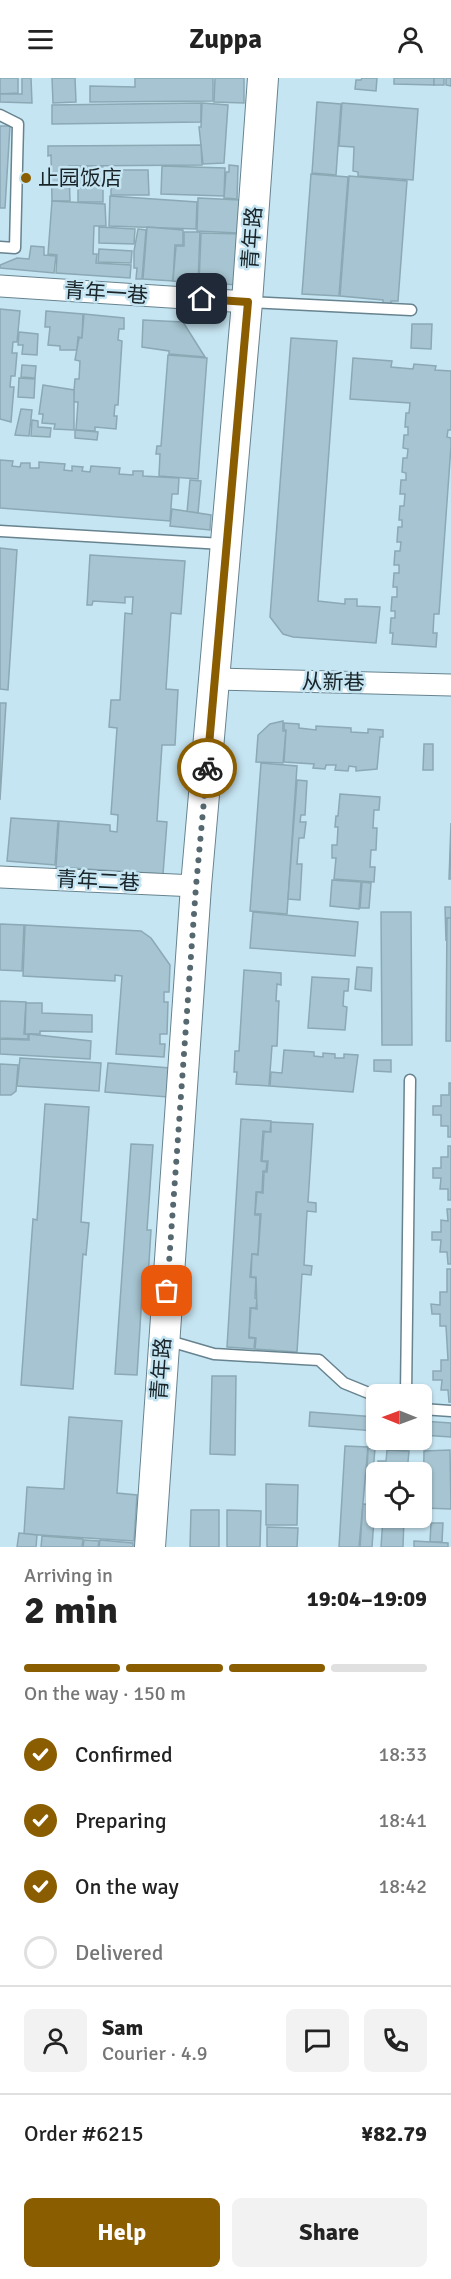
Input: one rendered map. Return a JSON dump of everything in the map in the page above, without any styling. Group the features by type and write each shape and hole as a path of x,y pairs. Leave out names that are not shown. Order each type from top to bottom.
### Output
{"street":[{"name":"青年路","path":"150,1547 196,886 248,302 263,78"},
{"name":"青年一巷","path":"0,286 248,302"},
{"name":"从新巷","path":"216,679 451,685"},
{"name":"青年二巷","path":"0,877 196,886"}],"lane":[{"path":"0,115 18,124 15,248 0,247"},
{"path":"248,302 411,310"},
{"path":"0,531 226,545"},
{"path":"406,1384 410,1080"},
{"path":"163,1339 214,1354 319,1360 344,1383 366,1392"},
{"path":"432,1410 451,1411"}],"building":[{"path":"0,78 18,78 18,93 0,94"},
{"path":"22,78 31,78 32,103 0,102 0,94 22,94"},
{"path":"52,78 75,78 76,102 53,103"},
{"path":"135,78 213,78 213,101 90,102 90,86 135,87"},
{"path":"215,78 244,78 244,103 214,102"},
{"path":"377,78 376,91 355,89 356,80"},
{"path":"394,78 434,78 434,85 394,84"},
{"path":"434,78 444,78 444,85 434,85"},
{"path":"446,78 451,78 451,86 446,85"},
{"path":"317,102 341,104 336,175 312,173"},
{"path":"201,103 201,122 52,124 52,105"},
{"path":"202,103 228,105 224,163 203,164 199,127 201,127"},
{"path":"342,103 418,109 413,180 358,176 358,172 353,171 354,147 339,146"},
{"path":"0,126 10,126 5,208 0,208"},
{"path":"201,145 202,165 69,166 70,201 52,201 51,155 48,156 48,146"},
{"path":"229,165 238,166 237,199 224,198 226,172 229,172"},
{"path":"162,166 225,168 224,196 161,194"},
{"path":"71,167 103,167 103,202 78,202 78,180 71,180"},
{"path":"111,170 148,170 149,195 111,195"},
{"path":"311,174 348,177 339,296 302,294"},
{"path":"349,176 407,181 398,301 391,301 391,305 383,305 383,300 340,296"},
{"path":"110,196 197,202 196,229 109,226"},
{"path":"198,198 240,200 238,233 197,231"},
{"path":"52,201 105,204 106,226 94,226 93,254 97,254 96,263 131,265 130,278 56,273 57,255 48,254"},
{"path":"99,227 135,229 134,244 99,243"},
{"path":"147,227 183,230 183,245 175,245 173,281 143,279"},
{"path":"138,229 146,230 142,279 136,279 137,268 134,268"},
{"path":"184,232 200,232 198,283 173,281 176,246 184,246"},
{"path":"201,233 242,234 241,285 199,283"},
{"path":"31,246 44,247 44,255 56,256 54,273 0,268 0,265 17,258 29,259"},
{"path":"99,249 132,251 131,263 98,262"},
{"path":"0,309 20,311 17,342 13,342 12,353 17,353 15,376 11,376 10,387 14,387 11,422 0,419"},
{"path":"46,311 83,314 82,338 78,337 77,350 60,350 60,346 48,345 50,327 45,327"},
{"path":"84,314 124,318 124,329 119,329 118,340 122,341 118,405 115,405 114,416 117,416 116,429 95,427 95,431 76,430 78,402 73,402 75,379 79,379 80,361 75,360 79,338 82,338"},
{"path":"143,320 183,322 205,357 169,354 169,351 142,347"},
{"path":"412,324 432,324 431,349 411,348"},
{"path":"19,332 38,334 37,355 22,354 23,345 18,345"},
{"path":"291,338 337,341 318,601 345,604 345,599 357,599 357,606 380,607 376,643 293,637 283,634 270,617"},
{"path":"168,355 207,358 198,479 159,476 160,454 156,454 157,446 161,446"},
{"path":"353,358 392,361 391,367 413,369 414,364 436,366 435,370 451,371 451,430 448,430 447,437 451,438 451,446 439,614 434,614 433,633 437,633 436,647 392,644 393,633 390,633 391,618 395,618 395,611 391,611 392,597 397,597 397,587 393,587 394,573 399,573 399,565 394,565 395,551 400,551 401,542 397,542 398,527 402,527 402,520 399,520 400,506 404,506 405,494 400,494 401,480 406,480 406,473 402,472 403,458 407,458 408,449 403,448 404,435 408,435 408,427 405,427 406,413 409,413 410,403 350,399"},
{"path":"22,365 36,366 35,378 21,377"},
{"path":"19,378 35,379 34,398 18,397"},
{"path":"43,385 74,390 74,430 54,429 55,424 42,423 43,414 39,414"},
{"path":"21,409 32,410 29,436 15,435"},
{"path":"32,420 38,421 38,427 51,428 50,437 31,436"},
{"path":"75,430 98,432 97,440 75,438"},
{"path":"0,460 13,461 12,466 20,467 21,463 30,463 30,468 39,468 39,462 65,464 64,470 72,471 72,466 83,467 82,471 90,472 91,466 120,468 119,474 133,475 133,471 143,471 143,476 179,478 178,494 172,494 170,521 0,508"},
{"path":"190,480 201,481 198,513 187,512"},
{"path":"172,509 211,515 210,530 170,526"},
{"path":"0,548 17,550 8,690 0,689"},
{"path":"90,555 185,561 181,614 171,613 166,689 178,690 175,745 162,745 157,821 167,822 163,874 56,867 59,821 110,825 110,831 117,832 118,815 111,814 117,728 109,727 111,700 120,700 125,613 132,614 133,597 125,597 125,603 93,601 92,605 87,605"},
{"path":"0,703 6,703 0,800"},
{"path":"283,721 283,731 286,731 283,763 256,762 258,735 270,724"},
{"path":"284,723 299,724 299,728 316,730 316,726 351,728 351,732 368,733 368,729 383,730 383,737 380,737 377,769 356,771 356,767 349,766 348,771 335,770 336,765 326,765 325,769 313,768 314,764 284,762 286,730 284,730"},
{"path":"424,744 433,744 433,770 423,770"},
{"path":"261,763 297,766 287,914 250,911"},
{"path":"297,780 307,781 305,815 301,815 300,822 306,822 304,838 299,838 297,864 302,864 300,900 288,899"},
{"path":"340,794 380,797 379,810 374,810 373,828 377,828 376,850 371,850 370,867 375,867 374,882 334,879 336,858 332,858 332,845 337,845 338,827 335,827"},
{"path":"11,818 58,821 55,865 7,861"},
{"path":"451,823 451,879 449,879"},
{"path":"332,880 361,882 359,909 330,906"},
{"path":"362,882 371,883 369,908 360,908"},
{"path":"445,907 451,907 451,918 446,918 446,941"},
{"path":"253,912 358,922 355,956 250,948"},
{"path":"381,912 411,912 412,1045 382,1045"},
{"path":"447,918 451,918 451,1041 446,1041"},
{"path":"0,924 24,925 22,971 0,970"},
{"path":"25,925 141,931 151,938 170,965 169,992 164,992 164,1002 168,1002 167,1034 160,1034 160,1044 165,1044 164,1057 116,1054 122,976 115,975 115,981 23,976"},
{"path":"357,967 372,968 371,991 355,989"},
{"path":"244,970 281,973 281,985 277,984 276,1001 279,1001 277,1046 272,1046 269,1086 236,1084 235,1051 239,1051"},
{"path":"312,977 349,979 348,991 344,991 343,1006 347,1007 345,1030 308,1028"},
{"path":"0,1001 26,1002 24,1034 28,1034 28,1039 0,1038"},
{"path":"26,1003 42,1003 42,1013 92,1015 92,1032 40,1031 40,1034 25,1034"},
{"path":"29,1034 91,1041 90,1059 0,1054 0,1039 29,1040"},
{"path":"284,1050 314,1052 314,1056 323,1057 323,1053 335,1054 335,1058 344,1058 344,1054 358,1055 353,1092 270,1086 271,1072 282,1073"},
{"path":"20,1058 101,1063 99,1091 17,1086"},
{"path":"374,1060 391,1060 391,1072 374,1071"},
{"path":"108,1063 170,1068 168,1097 105,1092"},
{"path":"0,1064 18,1065 16,1091 11,1095 0,1095"},
{"path":"449,1083 451,1083 451,1137 448,1137 448,1126 441,1126 441,1115 433,1115 433,1106 441,1106 441,1095 449,1095"},
{"path":"45,1104 89,1107 81,1222 89,1223 86,1255 83,1254 73,1389 21,1385 33,1219 37,1220"},
{"path":"241,1119 271,1121 270,1132 263,1131 261,1161 267,1162 266,1171 263,1171 262,1192 256,1192 255,1215 260,1215 258,1254 252,1254 250,1277 256,1278 255,1298 257,1299 256,1308 250,1308 249,1338 255,1338 254,1349 227,1347"},
{"path":"271,1122 313,1124 308,1202 316,1203 316,1212 307,1211 304,1265 312,1266 311,1275 302,1274 297,1352 255,1349 256,1338 249,1337 251,1308 257,1309 256,1277 251,1277 252,1254 258,1255 261,1214 255,1214 257,1192 263,1193 264,1172 267,1172 268,1161 262,1161 264,1132 271,1132"},
{"path":"131,1144 153,1145 147,1230 151,1230 148,1278 143,1278 137,1375 115,1374"},
{"path":"448,1146 451,1146 451,1200 448,1200 448,1189 440,1189 441,1178 433,1178 433,1168 441,1168 441,1157 448,1157"},
{"path":"447,1209 451,1209 451,1264 448,1264 447,1252 440,1252 441,1240 432,1240 432,1232 441,1232 441,1220 448,1221"},
{"path":"447,1269 451,1269 451,1402 449,1402 448,1390 441,1390 442,1380 433,1380 433,1371 441,1371 441,1360 448,1360 446,1326 440,1326 440,1314 432,1314 431,1304 440,1305 440,1292 447,1292"},
{"path":"212,1376 236,1376 235,1455 210,1454"},
{"path":"310,1412 366,1416 366,1430 309,1426"},
{"path":"69,1417 122,1421 117,1493 137,1495 134,1541 24,1534 27,1487 64,1489"},
{"path":"432,1422 451,1423 451,1437 432,1436"},
{"path":"345,1446 366,1447 368,1450 359,1547 339,1547"},
{"path":"368,1450 375,1450 374,1462 367,1462"},
{"path":"387,1450 409,1451 408,1462 378,1462 386,1461"},
{"path":"450,1450 451,1509 432,1508 432,1462 424,1462 424,1451"},
{"path":"266,1484 298,1485 297,1525 266,1525"},
{"path":"363,1504 366,1504 366,1528 373,1528 372,1547 360,1547"},
{"path":"191,1510 219,1510 219,1547 190,1547"},
{"path":"227,1510 261,1511 260,1547 227,1547"},
{"path":"432,1523 443,1523 442,1542 430,1542"},
{"path":"267,1527 298,1528 297,1547 267,1547"},
{"path":"382,1528 404,1528 403,1547 381,1547"},
{"path":"19,1533 37,1535 36,1547 17,1547"},
{"path":"42,1536 83,1539 82,1547 41,1547"},
{"path":"84,1540 99,1541 98,1547 83,1547"},
{"path":"100,1540 133,1543 133,1547 99,1547"},
{"path":"414,1541 448,1543 448,1547 414,1547"}],"way so far":[{"path":"167,1291 196,886 207,768"}],"place":[{"name":"止园饭店","path":"26,178"}],"route":[{"path":"202,299 248,302 207,768"}]}
